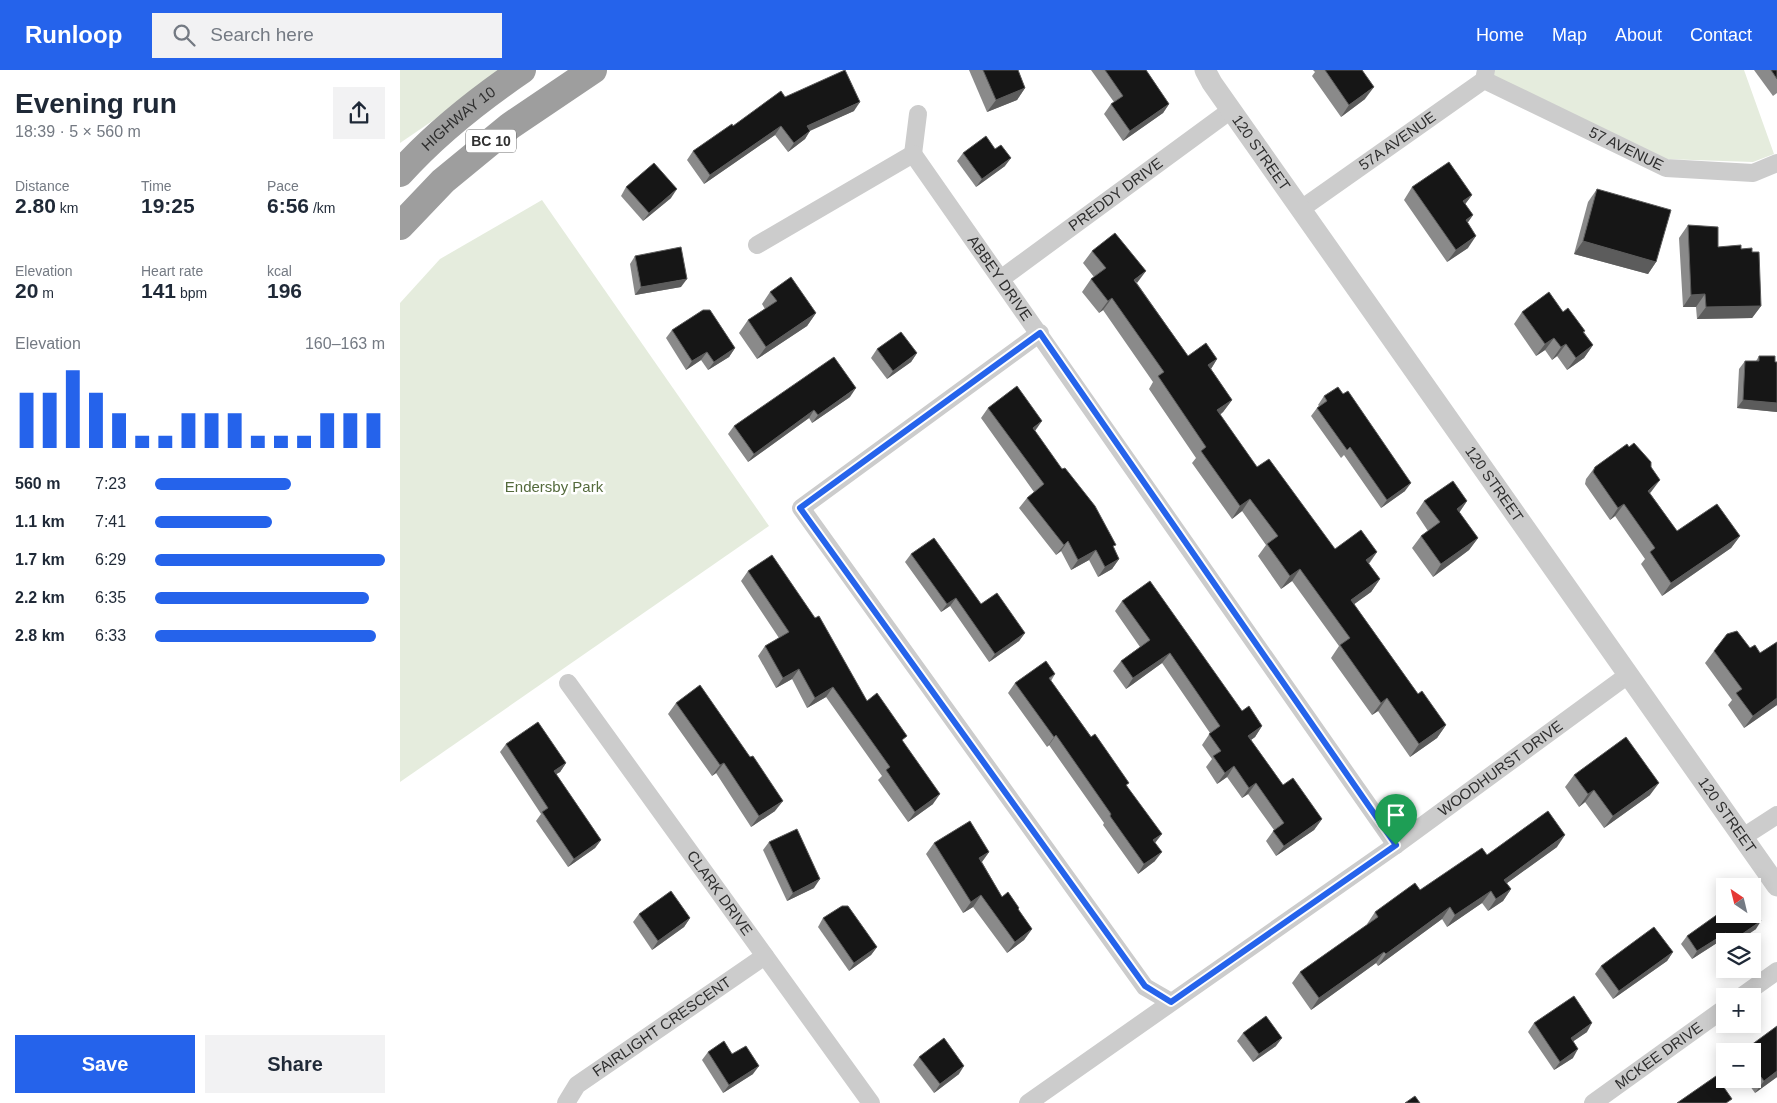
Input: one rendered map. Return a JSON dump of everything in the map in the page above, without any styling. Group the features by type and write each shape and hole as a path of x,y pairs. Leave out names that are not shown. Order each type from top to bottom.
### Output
{"highway":[{"name":"HIGHWAY 10","path":"400,173 414,157 475,103 522,70"},
{"name":"BC 10","path":"400,226 443,181 502,132 593,70"}],"street":[{"name":"120 STREET","path":"1205,74 1777,886"},
{"name":"57 AVENUE","path":"1485,75 1666,168 1753,173 1777,163"},
{"name":"57A AVENUE","path":"1301,209 1485,75"},
{"name":"PREDDY DRIVE","path":"1002,278 1231,110"},
{"path":"757,245 913,154 918,114"},
{"name":"ABBEY DRIVE","path":"913,154 1002,278 1396,845"},
{"path":"1040,333 800,508 1145,986 1171,1002"},
{"name":"WOODHURST DRIVE","path":"1028,1103 1396,845 1628,675"},
{"name":"CLARK DRIVE","path":"568,683 871,1103"},
{"path":"1743,838 1777,815"},
{"name":"FAIRLIGHT CRESCENT","path":"566,1103 577,1085 765,956"},
{"path":"1753,988 1777,971"},
{"name":"MCKEE DRIVE","path":"1593,1103 1716,1014"}],"green space":[{"path":"400,70 507,70 400,143"},
{"path":"1494,70 1744,70 1774,154 1753,162 1664,159 1493,76"},
{"name":"Endersby Park","path":"542,200 769,526 400,782 400,303 440,259"}],"building":[{"path":"845,70 860,102 807,126 810,131 794,143 781,126 710,175 693,151 732,124 733,126 781,91 785,97"},
{"path":"983,70 1018,70 1025,88 996,100"},
{"path":"1105,70 1146,70 1169,104 1130,131 1111,104 1123,96"},
{"path":"1325,70 1362,70 1374,87 1349,105"},
{"path":"1771,70 1777,70 1777,79"},
{"path":"986,136 995,149 1001,145 1011,158 982,179 963,153"},
{"path":"1449,162 1472,195 1463,201 1473,215 1466,220 1476,236 1456,250 1412,187"},
{"path":"654,163 677,189 649,213 626,187"},
{"path":"1597,189 1671,210 1656,262 1583,241"},
{"path":"1688,225 1718,227 1718,247 1741,245 1741,249 1752,248 1752,252 1759,252 1761,306 1706,307 1705,294 1691,295"},
{"path":"1115,233 1146,271 1134,280 1188,356 1206,343 1217,359 1208,365 1232,400 1217,410 1257,467 1269,459 1335,549 1361,530 1377,552 1366,560 1380,579 1351,600 1418,694 1422,691 1446,725 1419,744 1387,698 1381,703 1340,645 1350,638 1300,569 1290,576 1267,544 1278,536 1250,499 1240,506 1201,451 1206,447 1158,376 1164,372 1112,298 1108,301 1091,279 1106,268 1092,251"},
{"path":"681,247 687,279 641,287 635,256"},
{"path":"791,277 816,313 766,347 748,320 777,301 770,292"},
{"path":"1549,292 1563,312 1568,308 1593,345 1576,358 1566,344 1561,347 1554,338 1545,344 1522,312"},
{"path":"703,310 710,310 735,348 714,362 707,352 692,361 672,330"},
{"path":"901,332 917,353 893,371 877,349"},
{"path":"1759,356 1775,356 1775,362 1777,362 1777,403 1743,400 1745,361 1759,361"},
{"path":"834,357 856,388 818,415 814,410 754,454 734,426"},
{"path":"1017,386 1042,421 1033,428 1062,469 1065,468 1095,506 1116,545 1113,546 1119,559 1105,567 1096,550 1078,560 1068,541 1064,545 1027,498 1044,484 988,408"},
{"path":"1338,387 1343,394 1348,391 1411,483 1387,500 1350,447 1347,450 1317,408 1327,401 1324,396"},
{"path":"1634,443 1651,462 1651,467 1660,480 1648,491 1677,531 1717,504 1740,536 1671,583 1650,552 1655,548 1624,504 1618,508 1593,472 1595,467 1627,444 1629,447"},
{"path":"1453,481 1467,501 1457,509 1478,538 1441,564 1421,536 1440,522 1424,501"},
{"path":"934,538 981,604 997,593 1025,633 995,654 956,598 947,604 911,554"},
{"path":"772,555 815,618 819,616 867,701 877,693 907,736 902,740 940,794 915,812 886,770 890,767 833,687 815,698 799,669 783,678 765,646 789,632 748,571"},
{"path":"1150,581 1242,711 1249,706 1262,726 1248,736 1283,785 1293,778 1322,819 1284,846 1273,831 1284,823 1256,783 1249,788 1234,766 1225,773 1213,756 1221,751 1209,734 1220,726 1170,653 1133,678 1121,661 1150,640 1122,601"},
{"path":"1737,631 1750,648 1755,645 1760,653 1777,642 1777,698 1753,716 1736,693 1742,689 1714,651 1727,634"},
{"path":"1046,661 1055,674 1049,678 1091,737 1095,734 1129,783 1126,785 1162,834 1153,840 1162,852 1144,864 1056,735 1054,737 1015,683"},
{"path":"700,685 750,757 753,756 783,801 759,816 724,763 720,765 676,703"},
{"path":"538,722 566,763 554,771 601,840 574,859 542,812 548,808 506,744"},
{"path":"1626,737 1659,783 1613,816 1594,790 1588,794 1574,775"},
{"path":"1548,811 1565,835 1504,880 1511,889 1496,899 1491,891 1455,915 1450,907 1386,954 1384,952 1319,998 1300,972 1378,917 1375,912 1415,883 1420,890 1482,848 1487,855"},
{"path":"970,821 989,852 979,858 1002,897 1008,892 1032,929 1015,942 981,895 971,902 934,843"},
{"path":"797,829 820,879 793,893 769,842"},
{"path":"671,891 690,918 658,941 639,914"},
{"path":"842,906 848,906 877,947 854,963 823,918"},
{"path":"1716,915 1716,923 1758,923 1744,933 1716,933 1716,939 1697,951 1687,936"},
{"path":"1654,927 1673,952 1619,991 1601,966"},
{"path":"1574,996 1592,1023 1571,1038 1578,1049 1560,1062 1534,1023"},
{"path":"1266,1016 1282,1038 1259,1054 1243,1033"},
{"path":"1777,1026 1777,1071 1764,1081 1761,1077 1761,1043 1754,1043"},
{"path":"944,1038 964,1066 940,1084 919,1057"},
{"path":"724,1041 732,1054 746,1046 759,1066 729,1085 708,1052"},
{"path":"1716,1076 1716,1088 1724,1088 1732,1099 1726,1103 1677,1103"},
{"path":"1415,1096 1420,1103 1405,1103"}],"route":[{"path":"1040,333 1396,845 1171,1002 1145,986 800,508 1040,333"}]}
